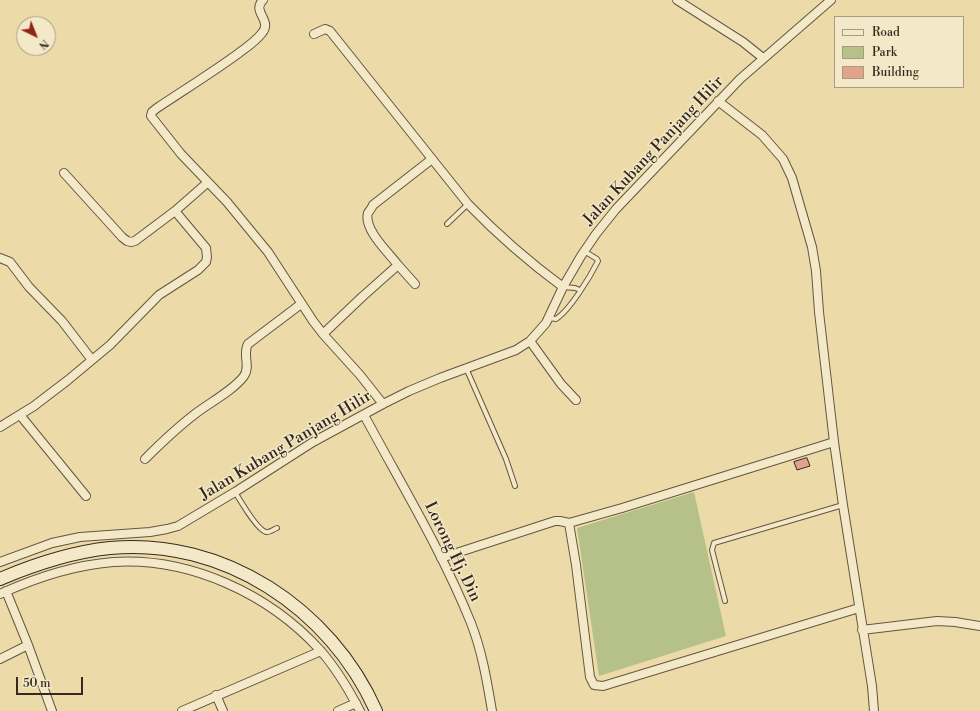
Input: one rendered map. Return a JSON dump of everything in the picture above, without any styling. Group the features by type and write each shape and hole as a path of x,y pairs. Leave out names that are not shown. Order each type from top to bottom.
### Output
{"main road":[{"path":"0,579 54,559 111,548 145,548 177,551 230,567 256,579 276,591 304,613 329,638 348,661 362,682 376,711"}],"street":[{"path":"263,0 259,8 266,25 259,36 229,60 157,108 151,114 154,121 181,154 227,202 268,252 283,273 301,304 323,334 360,375 382,404"},
{"path":"677,0 743,42 763,58"},
{"name":"Jalan Kubang Panjang Hilir","path":"0,562 52,543 80,537 167,529 178,526 235,492 313,442 382,404 409,391 466,368 516,350 530,341 537,335 548,318 563,287 584,251 616,209 718,101 763,58 831,0"},
{"path":"314,34 325,29 330,31 468,204 488,225 545,274 563,287"},
{"path":"718,101 762,134 784,160 792,178 812,247 816,271 819,312 834,442 862,630 872,686 874,711"},
{"path":"415,284 372,233 368,223 368,214 373,205 432,159"},
{"path":"64,173 126,241 131,242 135,241 176,211 208,183"},
{"path":"0,427 49,395 110,345 159,295 198,270 206,262 206,248 176,211"},
{"path":"0,258 10,262 29,287 62,321 92,360"},
{"path":"323,334 398,265"},
{"path":"145,459 194,415 238,382 246,372 247,366 245,351 248,344 301,304"},
{"path":"530,341 561,384 576,400"},
{"name":"Lorong Hj. Din","path":"364,414 441,558 471,623 486,672 492,711"},
{"path":"20,415 86,496"},
{"path":"441,558 554,521 569,523 629,506 834,442"},
{"path":"569,523 576,565 590,677 594,685 603,686 859,608"},
{"path":"52,711 28,645 3,592 38,578 86,565 114,562 141,562 172,566 214,578 255,597 292,622 321,651 337,673 360,711"},
{"path":"862,630 937,621 980,626"},
{"path":"0,659 28,645"},
{"path":"182,711 216,695 321,651"},
{"path":"216,695 223,711"},
{"path":"338,711 356,703"}],"lane":[{"path":"447,224 468,204"},
{"path":"548,318 554,319 560,316 580,290 598,261 584,251"},
{"path":"563,287 580,290"},
{"path":"466,368 506,459 515,486"},
{"path":"235,492 258,527 265,532 278,528"},
{"path":"725,601 712,550 714,544 843,505"}],"green space":[{"path":"694,492 726,636 599,676 577,528"}],"building":[{"path":"807,458 810,466 797,470 794,462"}]}
